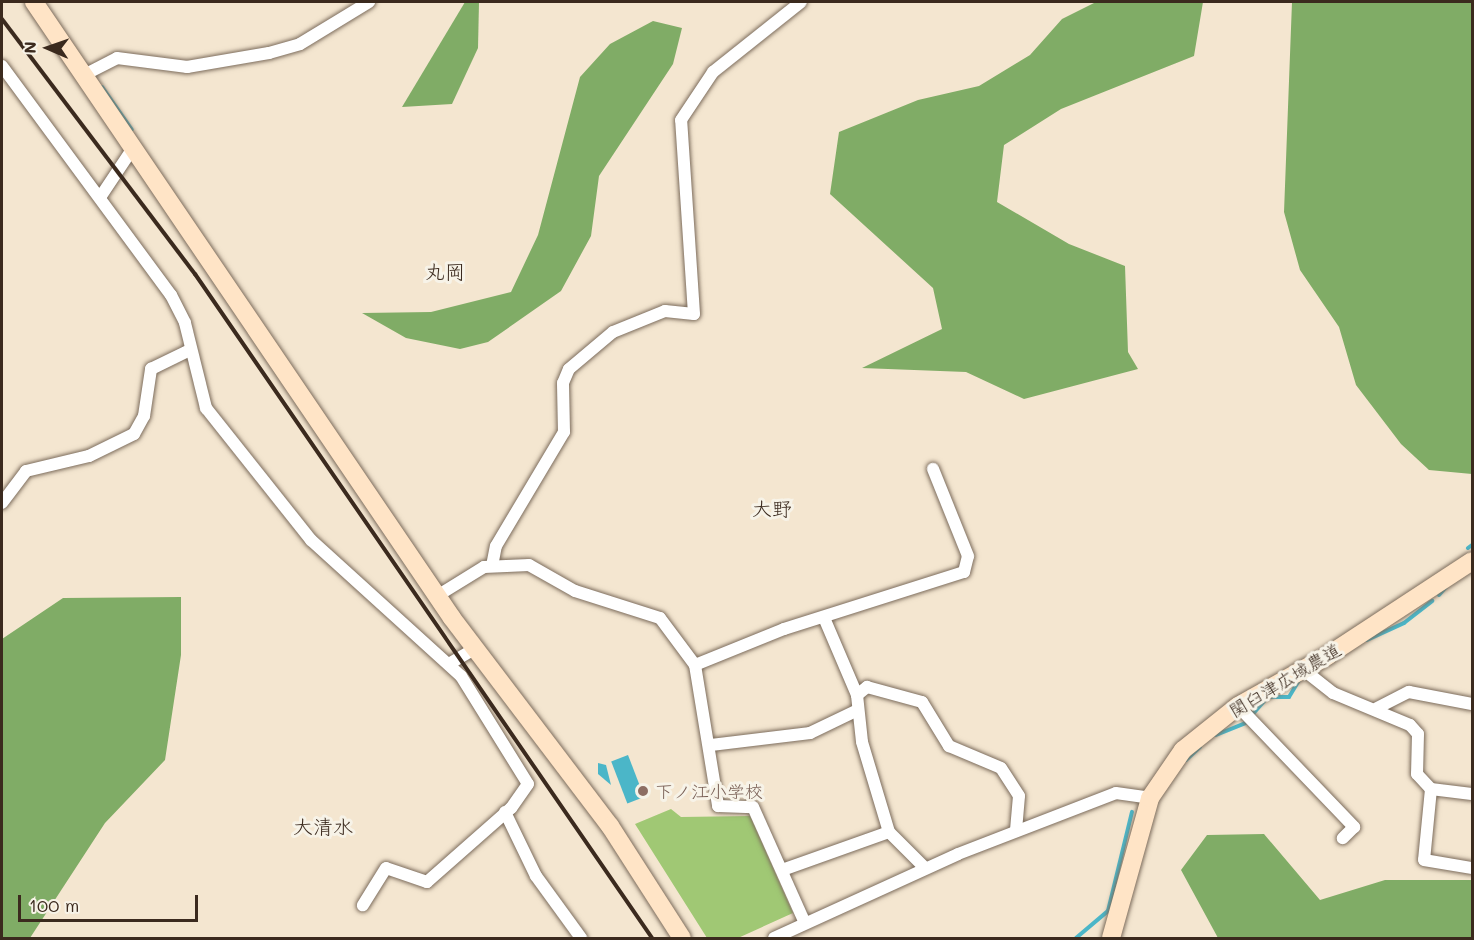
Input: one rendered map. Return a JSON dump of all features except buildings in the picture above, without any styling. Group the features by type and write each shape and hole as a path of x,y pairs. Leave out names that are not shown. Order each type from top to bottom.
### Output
{"street":[{"path":"33,2 437,596 474,649 610,826 682,939"},
{"path":"84,75 117,58 187,67 285,49 369,2"},
{"path":"492,566 496,546 564,432 562,383 569,369 613,333 666,311 694,314 681,120 713,72 801,2"},
{"path":"2,66 101,196 171,295 190,350 202,401 295,521 470,686 528,784 505,812 427,882 386,868 363,905"},
{"path":"101,196 133,148"},
{"path":"2,503 26,471 89,456 134,434 144,416 151,369 190,350"},
{"path":"695,666 784,629 825,620 968,568 933,469"},
{"name":"関臼津広域農道","path":"1111,939 1150,798 1183,750 1245,714 1300,667 1327,656 1473,561"},
{"path":"437,596 472,571 492,566 534,567 569,588 660,618 695,666 711,745 718,806 753,807 785,869 805,923"},
{"path":"825,620 857,695 856,711 889,832 925,868"},
{"path":"449,664 474,649"},
{"path":"1300,667 1333,693 1377,708 1418,734 1417,774 1431,789 1473,794"},
{"path":"857,695 867,687 922,702 949,746 1002,768 1019,796 1016,831"},
{"path":"1377,708 1409,692 1473,704"},
{"path":"711,745 810,732 856,711"},
{"path":"1245,714 1354,827 1343,838"},
{"path":"1431,789 1424,860 1473,868"},
{"path":"774,939 925,868 1116,793 1150,798"},
{"path":"505,812 536,876 581,939"},
{"path":"785,869 889,832"}],"green space":[{"path":"465,2 479,2 478,48 452,104 402,107"},
{"path":"1096,2 1203,2 1194,56 1061,109 1004,145 997,202 1069,244 1125,266 1128,352 1138,369 1024,399 966,372 862,368 942,329 933,288 830,194 839,132 918,100 979,86 1030,55 1062,19"},
{"path":"1292,2 1472,2 1472,474 1429,470 1401,444 1356,385 1339,327 1300,270 1284,212"},
{"path":"653,21 682,28 673,64 599,176 591,236 561,291 488,342 460,349 406,338 362,313 431,312 511,292 538,235 580,77 610,44"},
{"path":"181,597 181,655 165,760 105,823 30,938 2,938 2,639 63,598"},
{"path":"671,809 681,817 750,816 793,913 738,938 707,938 635,824"},
{"path":"1264,834 1320,900 1385,880 1472,880 1472,938 1218,938 1181,870 1207,835"}],"water":[{"path":"628,755 644,797 627,803 611,761"},
{"path":"598,763 606,765 611,785 598,774"}],"waterway":[{"path":"102,87 132,130"},
{"path":"1468,548 1472,545"},
{"path":"1439,595 1446,587"},
{"path":"1367,640 1404,623 1432,601"},
{"path":"1270,697 1289,697 1300,679"},
{"path":"1216,735 1245,723 1264,701"},
{"path":"1186,760 1200,747"},
{"path":"1076,938 1108,911 1132,812"}],"railway":[{"path":"2,19 195,274 652,938"}],"place":[{"name":"下ノ江小学校","path":"643,791"}],"district":[{"name":"丸岡","path":"445,271"},
{"name":"大野","path":"772,508"},
{"name":"大清水","path":"323,826"}]}
